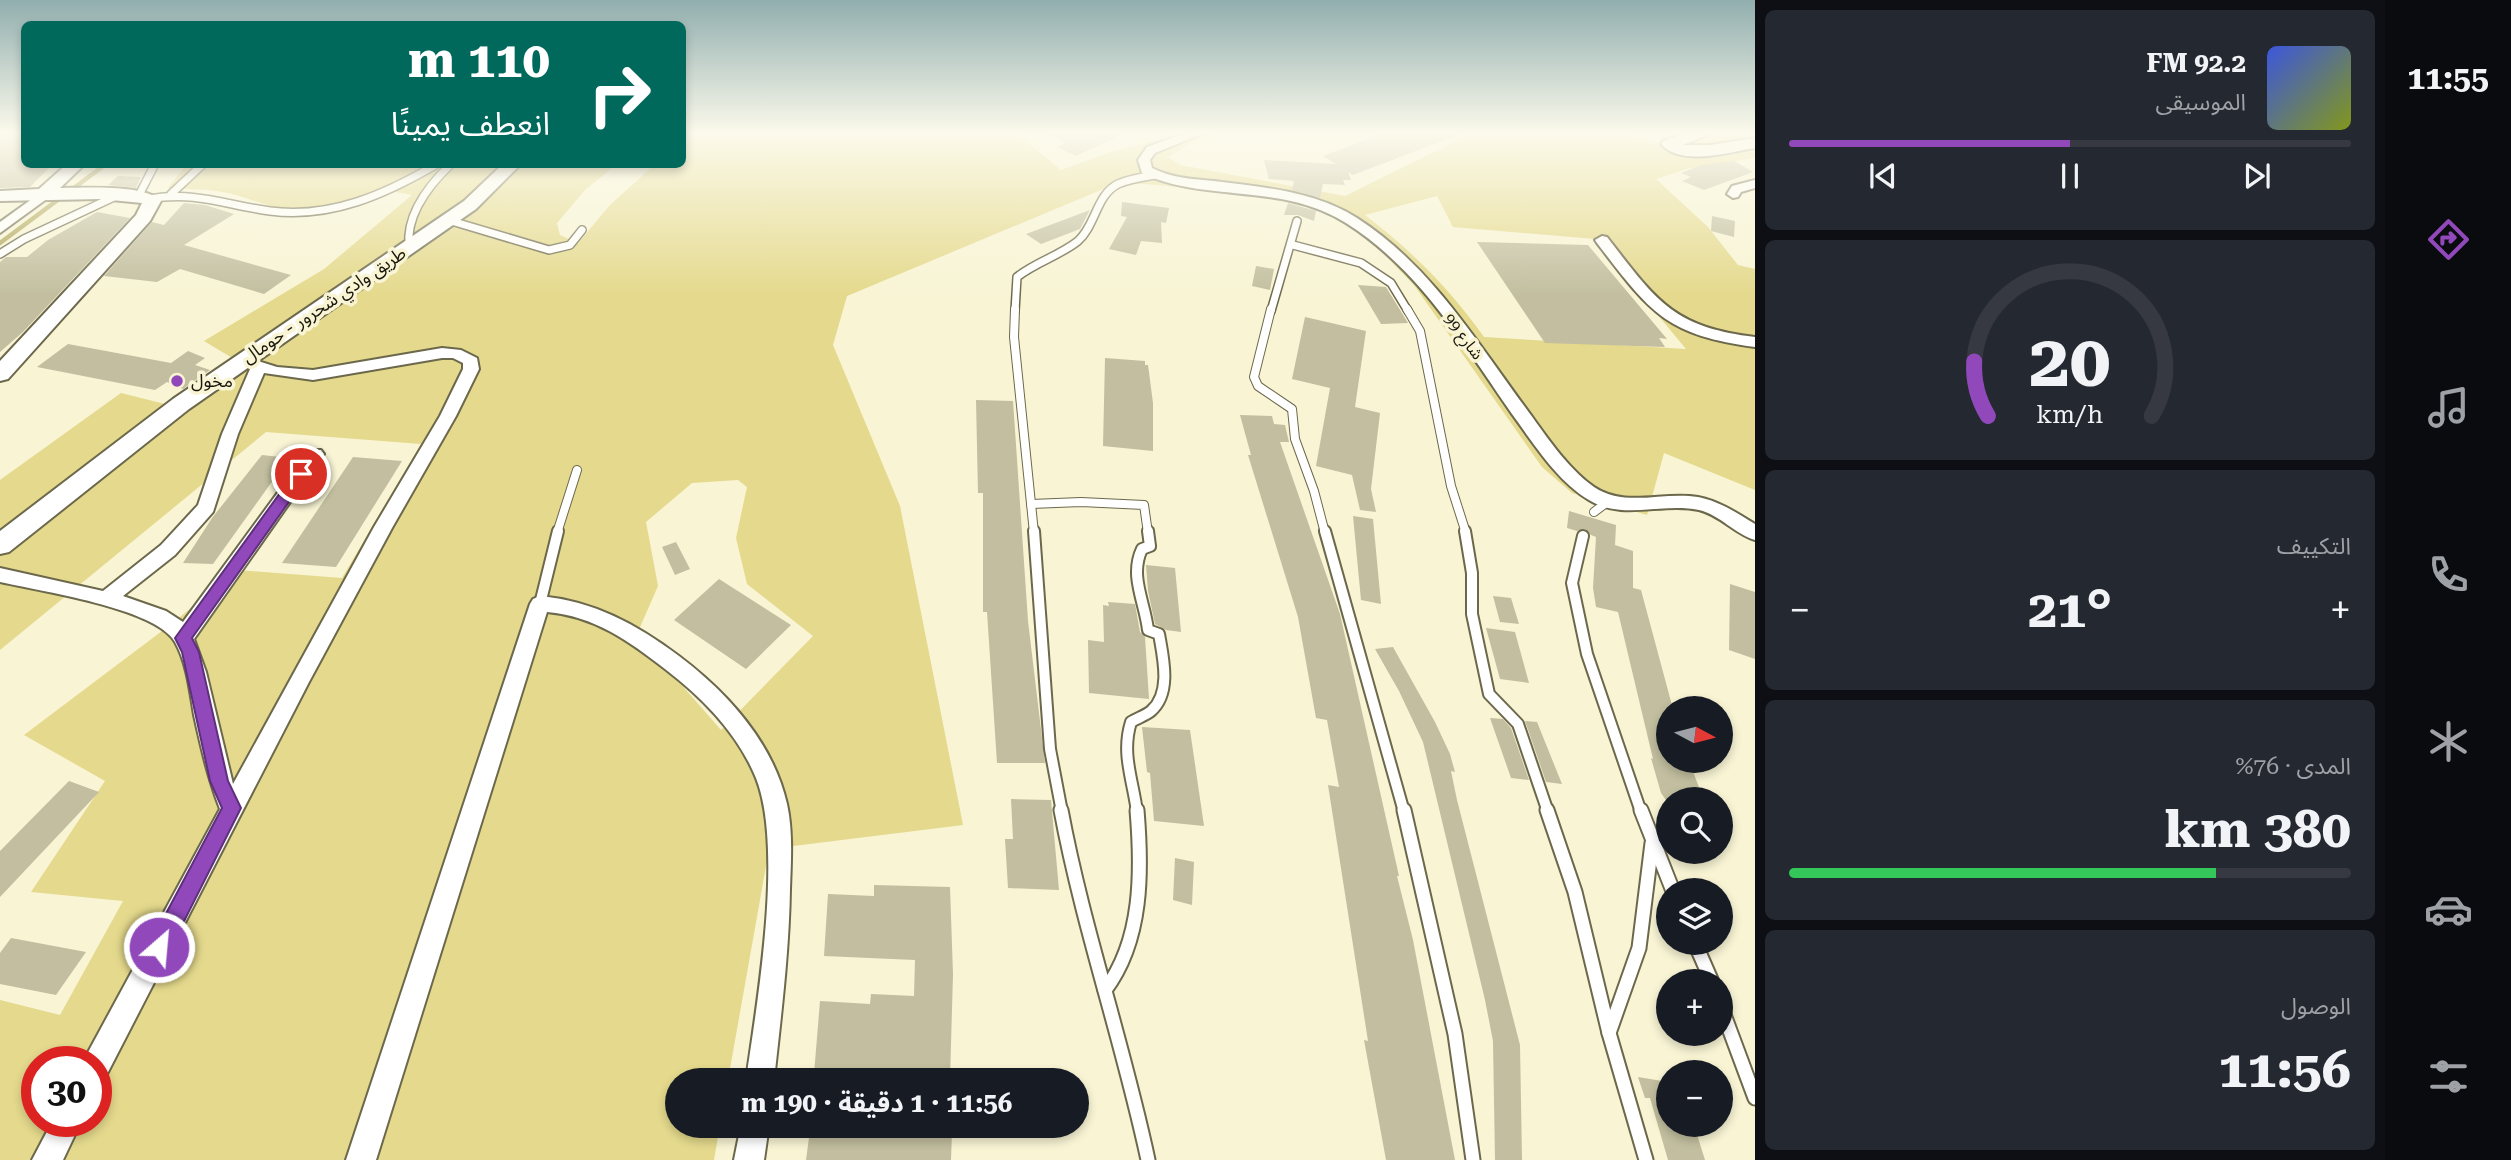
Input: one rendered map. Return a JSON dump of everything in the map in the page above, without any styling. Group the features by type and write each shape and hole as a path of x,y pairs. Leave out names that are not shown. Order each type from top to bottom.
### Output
{"main road":[{"name":"طريق وادي شحرور - حومال","path":"0,545 108,460 250,364 490,187"},
{"path":"0,196 116,196 152,201 144,217 0,374"}],"street":[{"path":"0,229 57,187"},
{"name":"شارع 99","path":"1235,187 1312,201 1331,209 1374,236 1403,262 1443,308 1550,453 1600,507 1699,504 1755,533"},
{"path":"1732,194 1736,189 1743,187"},
{"path":"1602,240 1647,297 1667,317 1702,332 1755,342"},
{"path":"105,600 168,550 207,507 250,364 313,375 456,352 471,361 471,369 454,404 383,527 106,1046"},
{"path":"184,638 315,454"},
{"path":"0,575 105,600 155,615 175,627 190,652 219,781 231,808"},
{"path":"361,1160 540,604 575,606 603,615 680,668 714,699 744,734 762,767 775,803 780,853 777,922 761,1068"},
{"path":"47,1160 59,1137"},
{"path":"750,1160 753,1138"}],"lane":[{"path":"148,187 144,198 170,194 212,197 269,211 309,212 381,195 399,187"},
{"path":"170,194 178,187"},
{"path":"410,246 409,231 429,187"},
{"path":"1115,187 1104,196 1095,221 1082,237 1048,261 1026,269 1017,277 1014,337 1031,504 1050,749 1067,840 1130,1076 1148,1160"},
{"path":"0,254 24,239 116,196"},
{"path":"448,220 549,250 570,246 582,230"},
{"path":"1297,220 1293,245 1276,295 1254,377 1258,386 1292,409 1295,420 1294,439 1314,491 1352,634 1403,805 1455,1034 1473,1160"},
{"path":"1293,245 1361,263 1391,283 1420,331 1451,486 1469,543 1472,614 1489,694 1518,724 1575,892 1609,1033 1646,1160"},
{"path":"540,604 562,514 578,470"},
{"path":"1031,504 1081,502 1144,505 1150,546 1142,549 1135,562 1137,589 1144,602 1148,630 1159,634 1164,666 1163,690 1153,710 1131,722 1124,740 1126,765 1137,809 1138,872 1133,934 1121,969 1105,990"},
{"path":"1583,536 1572,583 1587,654 1652,842 1667,878"},
{"path":"1609,1033 1639,948 1652,842"},
{"path":"1733,1039 1755,1098"}],"shaded area":[{"path":"589,187 557,223 560,235 578,243 610,205 630,187 1108,187 847,296 833,345 900,506 963,825 769,849 730,1068 665,1068 665,1138 718,1138 714,1160 0,1160 0,1000 60,1015 123,901 31,892 105,781 24,735 238,570 342,578 421,444 266,432 0,650 0,480 121,393 169,405 234,359 204,341 324,269 412,195 385,192 320,208 295,210 217,191 168,188","holes":["738,480 747,487 736,538 747,584 813,636 721,730 637,634 658,586 646,522 692,483"]},
{"path":"1180,187 1298,187 1345,196 1363,187 1665,187 1708,227 1738,265 1755,269 1755,490 1664,453 1647,515 1572,493 1542,467 1414,285 1383,253 1343,221 1311,205","holes":["1437,196 1453,227 1595,239 1686,349 1484,337 1429,271 1365,215"]}],"building":[{"path":"1293,187 1322,187 1320,198 1292,190"},
{"path":"1122,202 1169,208 1166,223 1161,222 1162,243 1141,241 1136,255 1109,249 1127,217 1121,216"},
{"path":"184,203 205,205 234,214 184,245 291,275 264,294 180,269 157,282 104,276 152,222 164,225"},
{"path":"1288,203 1316,211 1314,221 1298,215 1284,215"},
{"path":"1090,210 1080,229 1041,244 1026,234"},
{"path":"97,212 130,218 23,332 0,352 0,262 6,257 27,257 48,240"},
{"path":"1712,216 1735,221 1734,237 1711,231"},
{"path":"1477,242 1588,245 1667,339 1659,338 1665,347 1545,343"},
{"path":"1256,266 1274,269 1270,290 1252,286"},
{"path":"1358,285 1386,287 1408,323 1381,324"},
{"path":"1305,317 1366,331 1355,407 1380,413 1371,489 1376,512 1360,510 1352,475 1316,466 1330,388 1292,379"},
{"path":"68,344 171,363 188,351 205,358 195,365 210,370 183,389 167,382 155,390 37,367"},
{"path":"1105,358 1145,361 1145,365 1148,365 1153,403 1153,451 1103,446"},
{"path":"976,400 1013,401 1028,621 1045,763 997,763 987,612 983,612 983,493 978,493"},
{"path":"1240,415 1272,416 1274,424 1285,425 1289,442 1280,442 1340,614 1413,940 1455,1160 1386,1160 1364,1040 1368,1041 1328,785 1339,787 1327,720 1316,718 1298,617 1248,455 1251,455"},
{"path":"262,455 289,458 213,564 183,563 212,518"},
{"path":"353,457 402,461 336,567 282,563"},
{"path":"1569,511 1616,525 1615,545 1633,551 1633,588 1641,590 1670,696 1656,696 1656,774 1694,774 1699,787 1659,787 1651,758 1653,759 1618,612 1596,607 1593,588 1596,537 1585,529 1577,531 1567,528"},
{"path":"1353,516 1373,519 1381,604 1361,600"},
{"path":"676,542 690,569 675,575 662,547"},
{"path":"1146,565 1175,568 1181,632 1166,630 1155,624"},
{"path":"719,579 791,625 746,669 674,620"},
{"path":"1730,584 1755,592 1755,659 1729,650"},
{"path":"1493,596 1511,598 1519,624 1500,622"},
{"path":"1108,602 1135,604 1140,632 1145,637 1149,699 1089,693 1088,640 1104,642 1103,605 1109,606"},
{"path":"1486,628 1515,632 1529,683 1500,679"},
{"path":"1393,647 1435,722 1455,772 1451,771 1457,800 1520,1045 1522,1160 1495,1160 1493,1041 1485,1000 1423,742 1375,649"},
{"path":"1490,718 1503,719 1511,728 1529,780 1511,778"},
{"path":"1525,721 1537,722 1562,784 1546,782"},
{"path":"1142,727 1190,730 1204,826 1154,821 1150,773 1147,772"},
{"path":"69,781 99,792 0,897 0,851"},
{"path":"1011,799 1051,800 1059,890 1008,888 1005,839 1013,839"},
{"path":"1175,858 1194,862 1192,905 1173,900"},
{"path":"874,885 950,887 953,974 950,1068 814,1068 820,1001 870,1004 871,994 914,996 915,960 824,956 828,894 874,896"},
{"path":"11,938 86,952 56,995 0,984 0,953"},
{"path":"1638,1077 1656,1080 1656,1119 1650,1098 1645,1098"},
{"path":"1661,1137 1698,1137 1705,1160 1668,1160"},
{"path":"809,1138 952,1138 951,1160 806,1160"}],"waterway":[{"path":"0,243 75,187"}],"place":[{"name":"مخول","path":"177,381"}],"route":[{"path":"159,947 231,808 219,781 190,652 184,638 301,474"}]}
